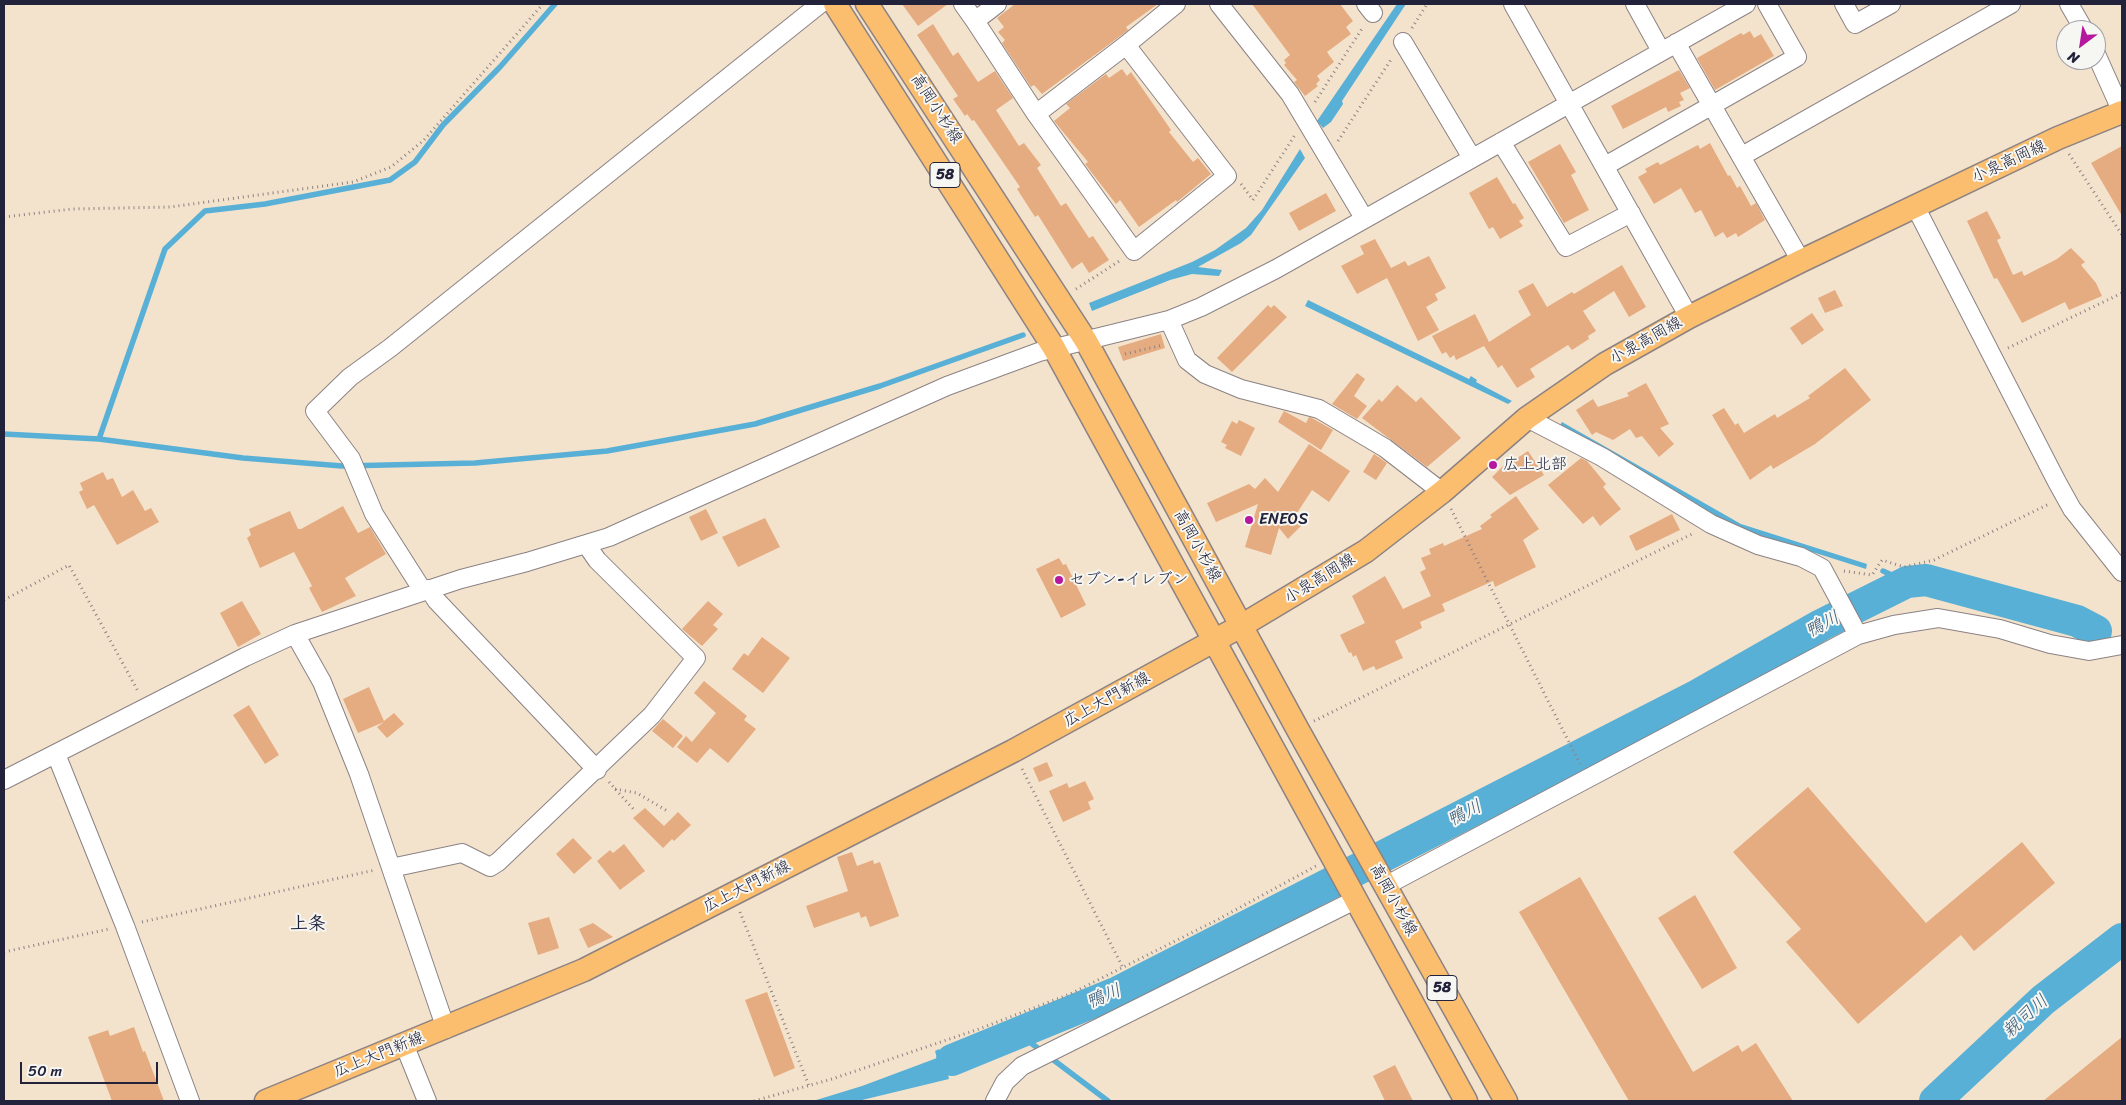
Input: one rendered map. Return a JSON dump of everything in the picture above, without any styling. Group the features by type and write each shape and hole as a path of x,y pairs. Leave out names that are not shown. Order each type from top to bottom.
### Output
{"main road":[{"name":"高岡小杉線","path":"835,4 1054,348 1355,894 1466,1101"},
{"name":"高岡小杉線","path":"867,4 1086,341 1298,730 1506,1101"},
{"name":"小泉高岡線","path":"1214,641 1366,551 1442,492 1527,418 1605,364 1689,317 1801,261 2058,138 2122,112"},
{"name":"広上大門新線","path":"266,1101 404,1044 446,1029 584,970 1013,751 1214,641"}],"street":[{"path":"597,770 426,590 374,514 351,459 314,411 350,377 390,348 820,4"},
{"path":"964,4 1130,257 1227,176 1126,45"},
{"path":"975,21 997,4"},
{"path":"1036,114 1176,4"},
{"path":"1219,4 1290,94 1364,218"},
{"path":"1512,4 1570,102 1689,317"},
{"path":"1635,4 1660,51"},
{"path":"4,780 146,707 295,634 426,590 610,537 947,386 1054,348 1169,320 1245,285 1746,4"},
{"path":"1605,166 1797,57 1767,4"},
{"path":"1844,4 1856,24 1891,4"},
{"path":"1742,156 2011,4"},
{"path":"2069,4 2078,20"},
{"path":"1403,42 1472,158"},
{"path":"1676,43 1801,261"},
{"path":"2103,70 2122,112"},
{"path":"1501,142 1566,247 1631,213"},
{"path":"1915,206 2072,509 2122,572"},
{"path":"1169,320 1187,360 1205,374 1241,389 1319,410 1385,448 1442,492"},
{"path":"1527,418 1602,457 1711,524 1758,545 1801,558 1822,568 1856,631"},
{"path":"391,867 462,853 490,867 498,862 597,770 652,715 696,658 596,560 586,544"},
{"path":"1382,880 1587,778 1856,631 1938,618 2000,629 2050,644 2089,650 2122,645"},
{"path":"295,634 322,682 360,774 446,1029"},
{"path":"56,754 126,926 190,1101"},
{"path":"995,1101 1005,1082 1022,1066 1355,894"},
{"path":"404,1044 426,1101"}],"path":[{"path":"4,217 72,209 170,207 353,182 392,167 424,140 543,4"},
{"path":"1327,158 1427,4"},
{"path":"1238,180 1253,200 1304,120 1369,8"},
{"path":"2058,138 2122,235"},
{"path":"1117,262 1130,257"},
{"path":"1069,294 1117,262 1130,257"},
{"path":"1992,355 2122,293"},
{"path":"1125,354 1166,344"},
{"path":"1442,492 1587,778"},
{"path":"1822,568 1872,575 1882,560 1904,567 1934,560 2065,495"},
{"path":"1298,730 1711,524"},
{"path":"4,600 69,565 146,707"},
{"path":"1013,751 1122,966"},
{"path":"597,770 635,811"},
{"path":"615,789 637,794 669,812"},
{"path":"754,1101 809,1086 979,1029 1070,994 1122,966 1217,920 1334,857"},
{"path":"4,952 391,867"},
{"path":"733,894 809,1086"}],"water":[{"path":"1397,4 1406,4 1342,101 1343,104 1331,122 1323,128 1317,121"},
{"path":"1300,149 1305,158 1251,235 1241,243 1198,267 1222,270 1219,276 1192,274 1170,280 1092,311 1089,303 1192,262 1215,250 1246,228 1262,210"},
{"path":"1308,300 1469,379 1471,376 1477,380 1476,382 1512,401 1508,404 1305,306"},
{"path":"1562,422 1741,524 1867,564 1866,569 1746,531 1719,518 1559,427"},
{"path":"990,1036 995,1053 947,1071 949,1079 858,1101 813,1101 862,1086 937,1058 935,1051 939,1049 942,1054"}],"building":[{"path":"902,4 948,4 918,26"},
{"path":"1015,4 1158,4 1126,27 1128,30 1123,34 1042,94 1034,85 1031,87 1002,43 1005,40 998,32 1004,27 997,18"},
{"path":"1252,4 1340,4 1353,21 1346,27 1351,34 1327,52 1334,62 1317,76 1320,80 1316,84 1318,86 1305,96 1294,82 1297,80 1284,65 1286,63 1284,60 1290,55"},
{"path":"933,24 953,56 958,52 978,82 995,71 1013,98 996,110 1019,146 1024,143 1041,165 1037,168 1061,206 1066,203 1089,238 1093,236 1109,260 1089,273 1082,262 1072,269 1038,215 1035,217 1017,189 1020,187 974,120 972,121 967,114 965,116 953,99 958,96 917,35"},
{"path":"1750,31 1754,38 1761,34 1774,56 1715,90 1697,58 1741,33 1743,35"},
{"path":"1122,69 1127,76 1131,72 1171,130 1169,132 1193,162 1198,158 1211,174 1177,202 1176,200 1139,227 1120,200 1116,204 1085,164 1088,162 1054,121 1070,108 1066,104 1106,74 1109,78"},
{"path":"1679,70 1690,88 1680,93 1684,100 1679,102 1681,106 1668,112 1666,107 1623,129 1611,106"},
{"path":"1710,143 1728,176 1730,175 1737,188 1740,186 1751,206 1756,203 1765,220 1738,237 1736,233 1727,238 1723,232 1715,237 1701,210 1695,213 1681,188 1654,204 1638,177 1647,172 1645,169 1658,162 1660,165 1698,145 1700,149"},
{"path":"1560,144 1576,172 1571,175 1589,210 1564,223 1528,162"},
{"path":"2122,146 2122,216 2091,163"},
{"path":"1497,177 1524,218 1519,221 1523,226 1500,239 1493,227 1489,229 1469,193"},
{"path":"1326,193 1336,211 1299,231 1289,213"},
{"path":"1987,211 2001,238 1997,240 2013,275 2022,271 2024,276 2057,259 2071,248 2085,262 2081,265 2096,283 2102,296 2069,310 2065,302 2022,323 1997,278 1994,279 1967,221"},
{"path":"1375,239 1391,268 1405,261 1408,266 1429,256 1446,288 1435,294 1438,300 1426,307 1439,330 1418,341 1387,278 1357,294 1341,266 1364,254 1360,246"},
{"path":"1622,265 1646,307 1629,317 1614,291 1583,311 1596,331 1588,336 1589,339 1572,350 1568,345 1530,369 1535,377 1517,388 1502,365 1498,368 1484,346 1456,360 1454,355 1450,358 1446,352 1442,354 1432,336 1475,314 1489,342 1531,315 1518,291 1533,283 1547,307 1572,292 1574,294"},
{"path":"1835,290 1843,306 1825,313 1818,298"},
{"path":"1268,305 1271,308 1274,305 1287,317 1232,372 1217,358"},
{"path":"1812,313 1824,330 1802,345 1790,328"},
{"path":"1161,334 1165,348 1123,361 1118,347"},
{"path":"1845,368 1871,400 1815,444 1773,469 1771,465 1750,480 1712,415 1724,408 1735,425 1738,423 1744,433 1775,414 1777,418 1810,398 1808,396"},
{"path":"1357,373 1365,379 1354,396 1367,406 1357,419 1332,404"},
{"path":"1646,383 1669,424 1660,428 1674,444 1659,457 1642,436 1636,438 1630,429 1613,440 1596,432 1592,435 1576,410 1593,399 1598,407 1629,396 1627,393"},
{"path":"1397,385 1416,402 1421,397 1461,438 1427,467 1362,418 1379,399 1382,402"},
{"path":"1284,411 1306,423 1309,417 1312,418 1333,430 1321,450 1278,422"},
{"path":"1239,420 1255,428 1241,456 1225,448 1227,445 1221,442 1232,421 1237,424"},
{"path":"1309,444 1350,471 1329,502 1312,490 1297,513 1305,522 1288,539 1279,528 1271,555 1245,547 1258,504 1216,522 1207,503 1249,484 1255,489 1265,478 1278,492"},
{"path":"1528,451 1544,475 1510,495 1492,477 1507,462 1508,464"},
{"path":"1374,454 1387,463 1376,480 1363,472"},
{"path":"1581,458 1587,461 1606,484 1603,487 1621,509 1600,526 1593,516 1583,524 1548,485"},
{"path":"103,472 107,480 113,478 122,497 133,490 145,511 151,508 159,522 117,545 94,505 87,509 79,492 83,490 80,483"},
{"path":"1516,496 1539,529 1523,540 1536,567 1495,587 1493,581 1442,604 1445,611 1420,622 1422,628 1395,641 1403,658 1376,670 1374,666 1363,671 1356,655 1353,657 1351,652 1349,653 1340,635 1365,623 1352,596 1385,576 1403,609 1431,596 1420,572 1426,569 1421,558 1431,554 1429,549 1443,543 1444,546 1482,529 1480,526 1492,517 1490,515"},
{"path":"343,506 358,533 370,527 386,554 345,578 356,596 322,612 309,588 312,586 294,552 260,568 247,538 251,535 249,529 290,511 298,529 301,529"},
{"path":"706,509 718,533 701,541 689,517"},
{"path":"1672,514 1680,530 1636,551 1629,536"},
{"path":"765,518 780,547 738,567 722,537"},
{"path":"1059,558 1063,565 1066,564 1086,605 1061,618 1036,569"},
{"path":"242,601 261,634 238,647 220,613"},
{"path":"708,601 723,614 713,625 718,629 702,646 682,629"},
{"path":"762,637 790,658 763,693 732,669 744,653 748,656"},
{"path":"704,681 747,716 744,720 756,729 728,763 710,748 697,763 677,747 686,736 692,742 716,713 694,693"},
{"path":"369,687 384,721 394,713 404,724 387,738 377,727 384,722 358,733 343,699"},
{"path":"249,705 279,755 265,764 233,715"},
{"path":"663,719 683,736 673,748 652,731"},
{"path":"1047,762 1053,776 1039,782 1033,768"},
{"path":"1085,781 1094,799 1088,802 1091,809 1063,822 1049,791 1067,783 1069,788"},
{"path":"1808,787 1926,923 2022,842 2055,883 1974,951 1961,935 1858,1024 1786,942 1801,929 1733,852"},
{"path":"645,808 664,826 678,812 691,825 674,841 672,839 663,848 633,818"},
{"path":"573,838 592,858 574,874 556,854"},
{"path":"624,844 645,871 620,890 597,861 610,850 613,853"},
{"path":"852,852 857,866 873,860 874,864 880,862 899,916 870,927 866,916 861,918 859,912 814,928 806,906 848,891 837,857"},
{"path":"1580,877 1693,1072 1738,1045 1742,1052 1756,1043 1793,1101 1629,1101 1519,912"},
{"path":"1695,895 1737,968 1702,989 1658,918"},
{"path":"549,917 559,948 538,955 528,923"},
{"path":"593,923 613,937 588,948 579,929"},
{"path":"767,992 795,1068 774,1077 745,1000"},
{"path":"134,1027 164,1101 112,1101 88,1037 108,1030 110,1036"},
{"path":"2122,1037 2122,1101 2043,1101"},
{"path":"1395,1065 1413,1101 1385,1101 1373,1076"}],"waterway":[{"path":"99,439 165,249 205,211 265,204 390,180 415,162 443,125 500,67 555,4"},
{"path":"4,434 99,439 243,458 342,466 475,463 607,451 755,424 880,386 1023,335"},
{"path":"1883,571 1907,582"},
{"name":"鴨川","path":"952,1060 1118,992 1698,695 1821,625 1907,582 1926,580 2077,621 2096,631"},
{"name":"親司川","path":"1935,1101 2043,1000 2122,939"},
{"path":"1019,1034 1108,1101"}],"place":[{"name":"広上北部","path":"1493,465"},
{"name":"ENEOS","path":"1249,520"},
{"name":"セブン-イレブン","path":"1059,580"}],"district":[{"name":"上条","path":"308,924"}]}
